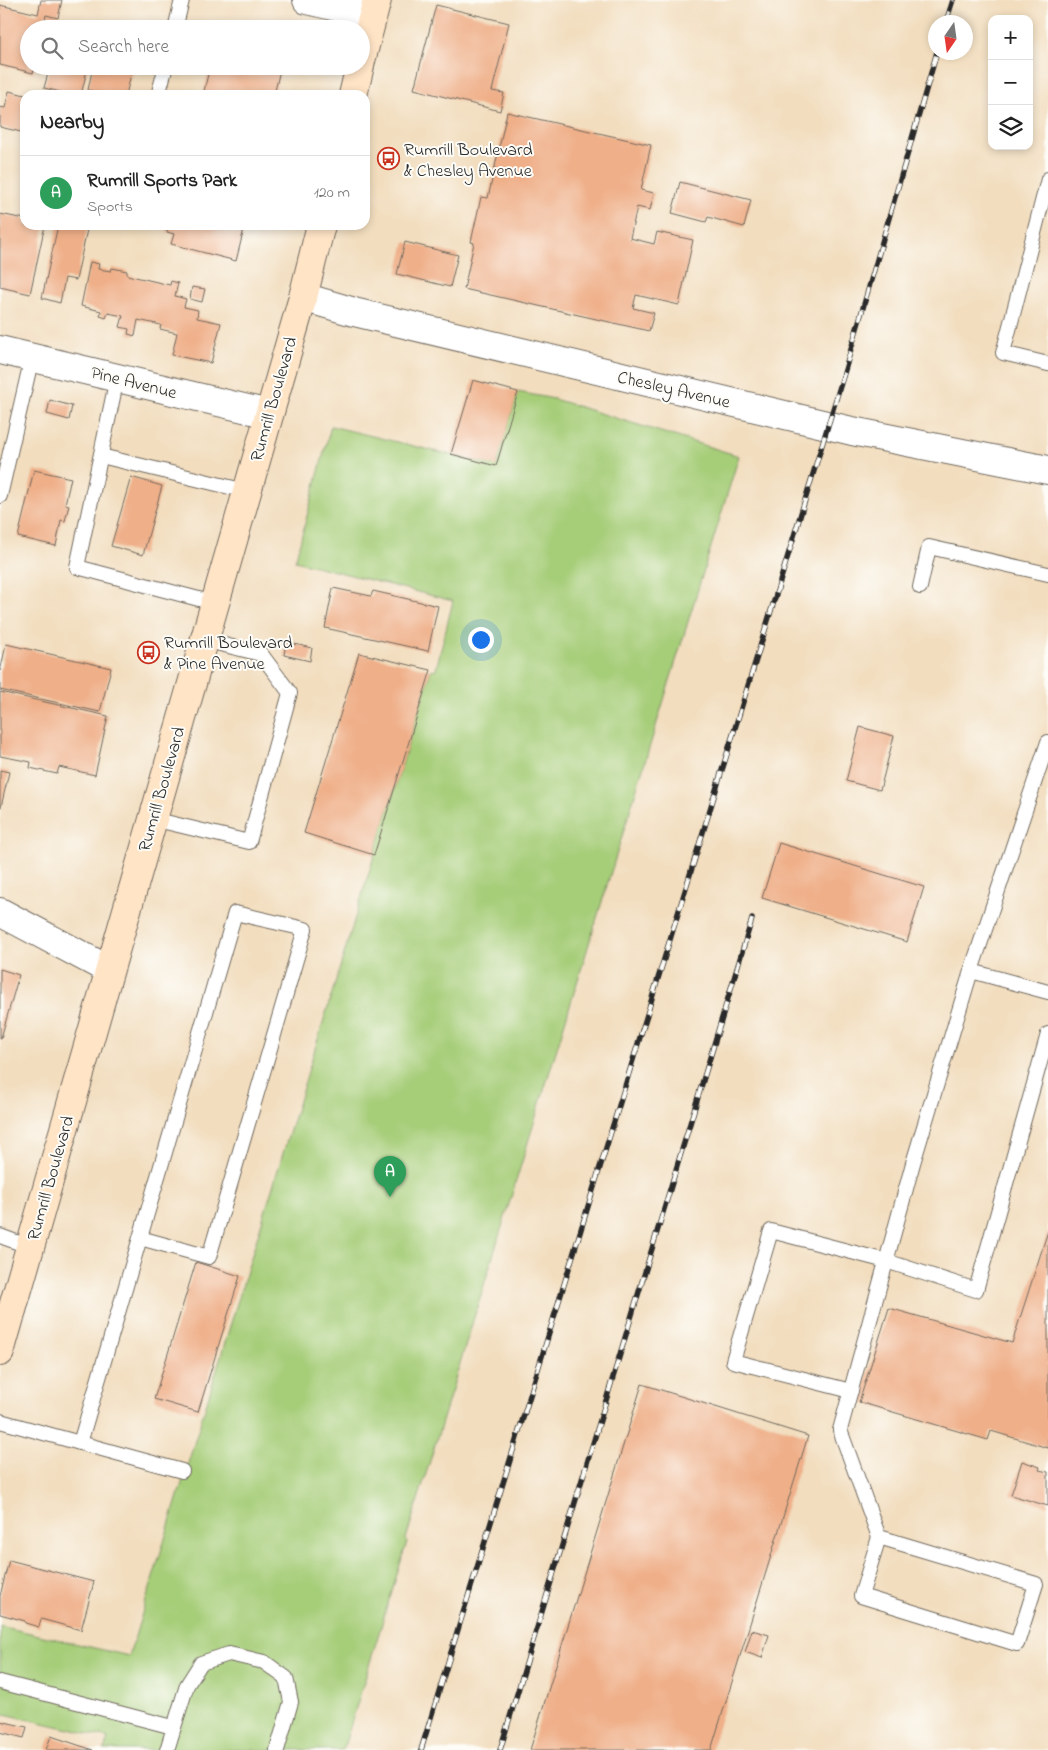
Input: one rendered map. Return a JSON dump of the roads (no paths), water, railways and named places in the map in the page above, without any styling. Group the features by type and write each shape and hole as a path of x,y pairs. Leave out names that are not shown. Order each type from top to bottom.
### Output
{"main road":[{"path":"370,27 375,8"},
{"path":"354,90 358,75"},
{"name":"Rumrill Boulevard","path":"0,1352 5,1317 30,1246 303,297 320,230"}],"street":[{"path":"307,0 375,8"},
{"name":"Chesley Avenue","path":"303,297 354,312 852,431 1048,470"},
{"name":"Pine Avenue","path":"0,350 269,414"},
{"path":"0,912 109,970"}],"lane":[{"path":"177,20 182,0"},
{"path":"160,90 164,75"},
{"path":"1048,180 1003,353 1048,364"},
{"path":"0,496 32,358"},
{"path":"117,378 78,567 214,603"},
{"path":"101,456 246,491"},
{"path":"920,587 928,547 1048,574"},
{"path":"153,818 249,842 290,693 261,654 204,640"},
{"path":"879,1537 1036,1584 1017,1644 862,1596 879,1537 840,1430 913,1163 971,971 1048,742"},
{"path":"80,1443 235,913 305,929 209,1257 140,1238"},
{"path":"971,971 1048,992"},
{"path":"850,1391 733,1361 771,1231 886,1261 976,1290 1048,1034"},
{"path":"0,1236 30,1246"},
{"path":"0,1421 182,1471"},
{"path":"167,1750 187,1685 201,1663 229,1654 264,1662 286,1678 291,1702 277,1750"},
{"path":"0,1682 174,1727"}],"railway":[{"path":"948,15 953,0"},
{"path":"421,1750 845,370 935,60"},
{"path":"500,1750 752,919"}],"place":[{"name":"Rumrill Boulevard & Chesley Avenue","path":"388,159"},
{"name":"Rumrill Boulevard & Pine Avenue","path":"148,652"},
{"name":"Rumrill Sports Park","path":"390,1197"}]}
